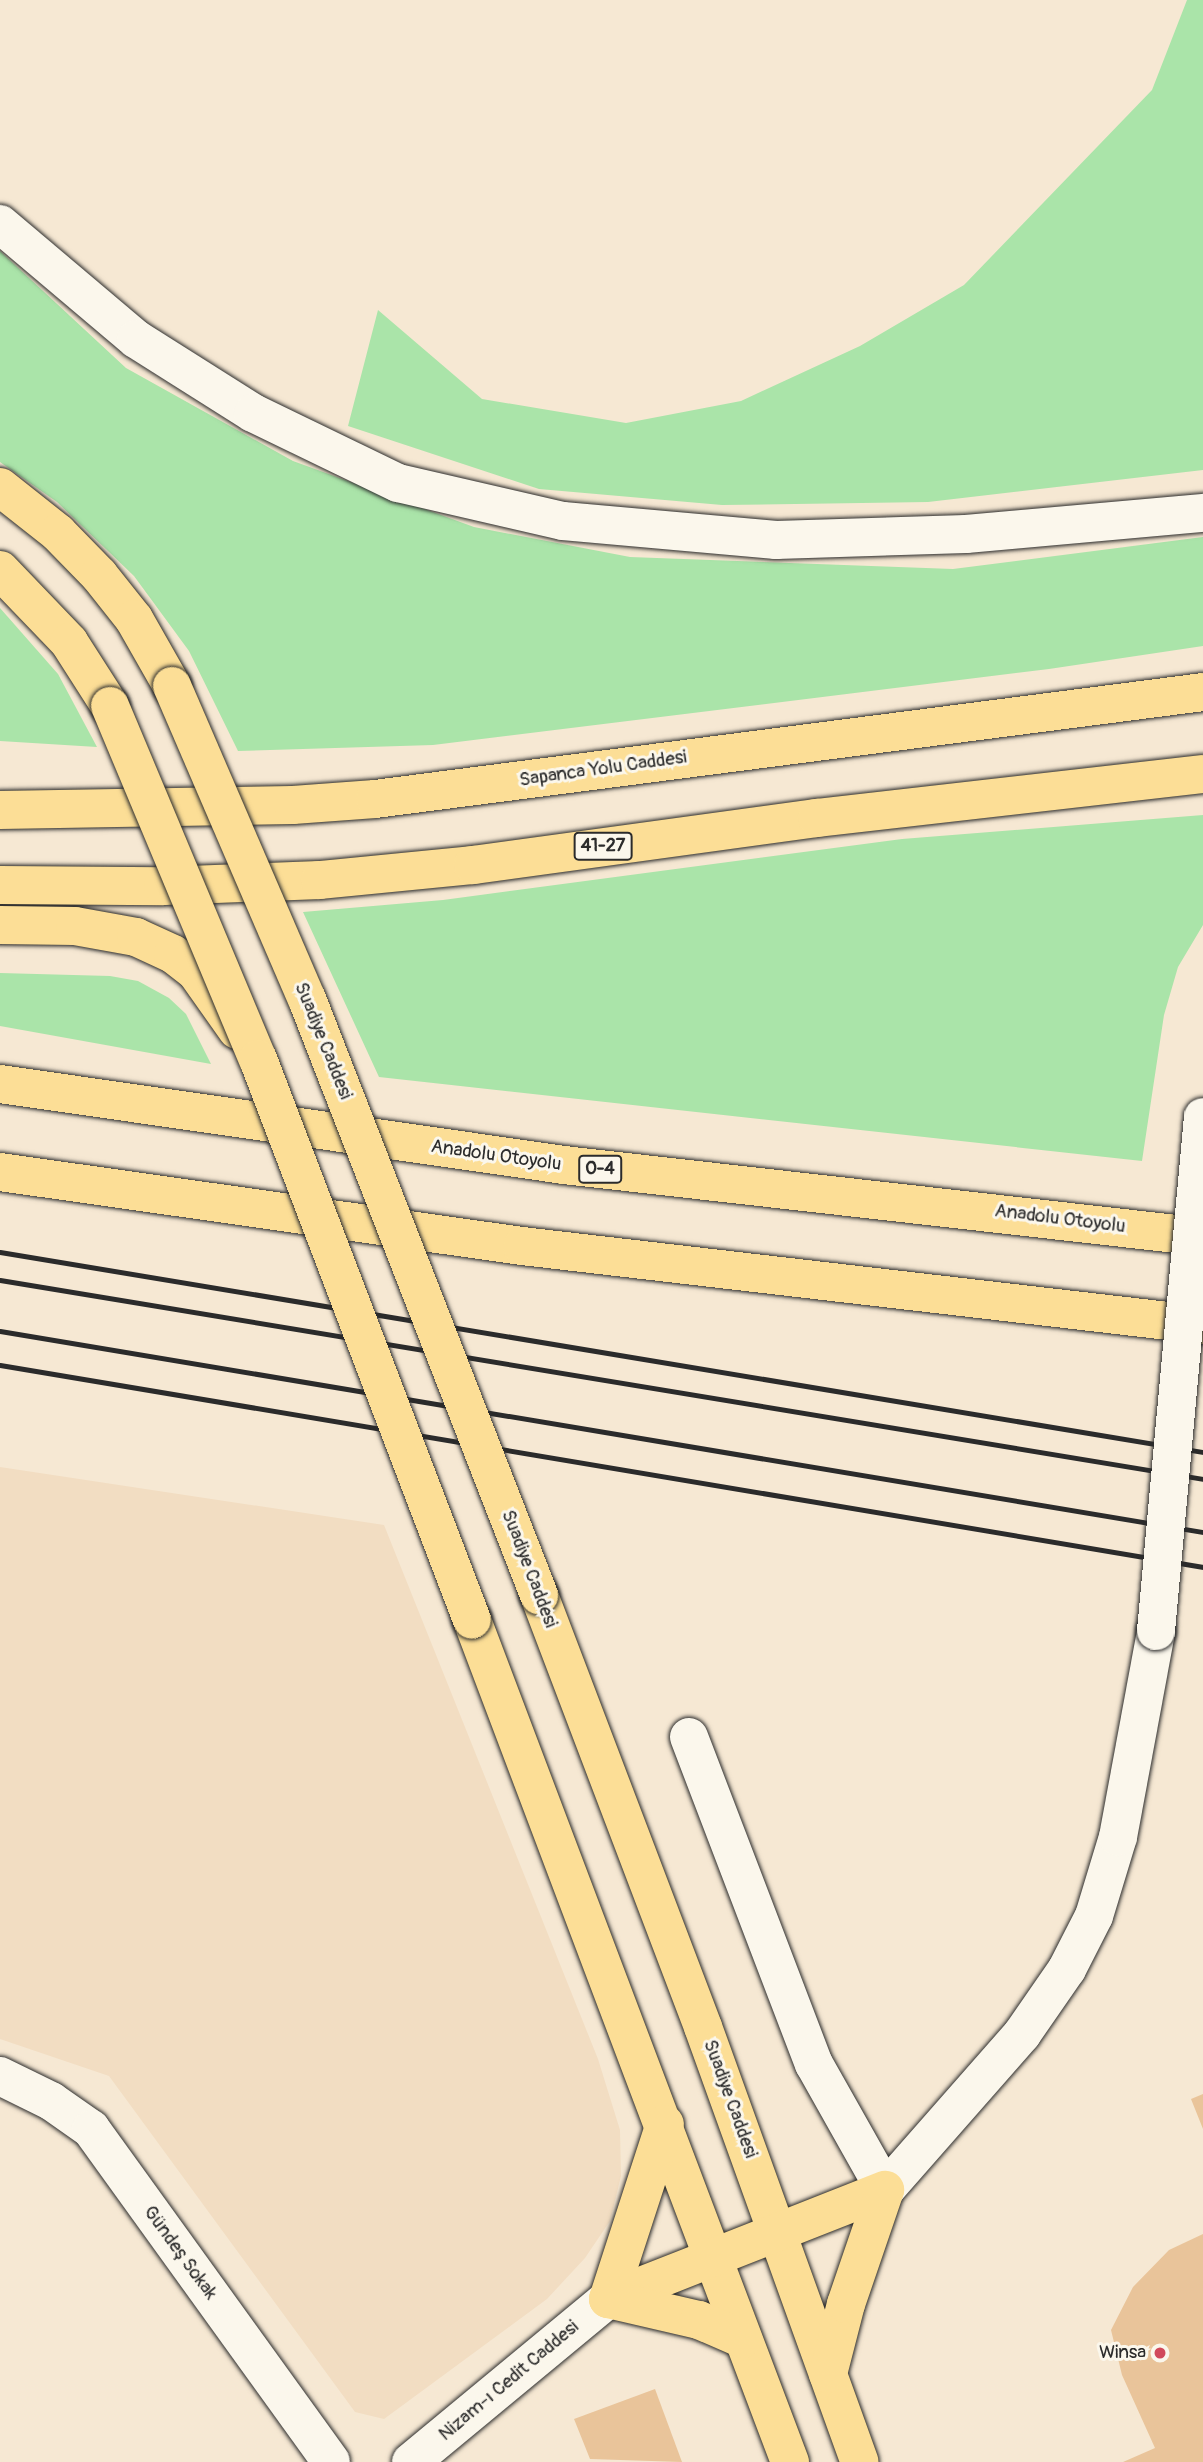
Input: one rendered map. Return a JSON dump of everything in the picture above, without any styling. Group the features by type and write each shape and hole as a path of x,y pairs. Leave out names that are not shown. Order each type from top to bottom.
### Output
{"main road":[{"name":"Suadiye Caddesi","path":"0,487 58,533 99,575 134,620 172,686 307,999 539,1595 860,2462"},
{"path":"0,570 69,642 110,706 258,1059 665,2124 790,2462"},
{"name":"Sapanca Yolu Caddesi","path":"0,810 293,805 375,799 1203,692"},
{"name":"41-27","path":"0,885 163,887 334,879 1203,774"},
{"path":"0,925 103,928 173,954 196,972 258,1059"},
{"name":"Anadolu Otoyolu","path":"0,1084 564,1165 1203,1237"},
{"path":"0,1172 522,1246 1203,1325"},
{"path":"608,2300 665,2124"},
{"path":"608,2300 886,2190"},
{"path":"828,2374 846,2304 886,2190"},
{"path":"608,2300 699,2320 743,2339"}],"street":[{"path":"0,224 136,339 253,413 398,483 564,521 776,540 966,534 1203,513"},
{"path":"689,1737 814,2064 886,2190 1022,2034 1067,1969 1094,1916 1118,1837 1156,1631 1203,1117"},
{"name":"Gündeş Sokak","path":"0,2076 51,2101 91,2129 331,2462"},
{"name":"Nizam-ı Cedit Caddesi","path":"411,2462 608,2300"}],"shaded area":[{"path":"0,1467 384,1525 598,2059 620,2130 621,2176 610,2221 585,2258 547,2299 384,2419 355,2412 109,2076 0,2039"}],"green space":[{"path":"1187,0 1203,0 1203,470 928,502 722,505 539,489 348,426 378,310 482,399 626,423 741,401 860,346 964,285 1152,90"},
{"path":"0,251 126,368 293,461 474,527 630,557 953,569 1203,537 1203,646 1049,669 433,745 238,751 189,651 134,576 57,502 0,462"},
{"path":"0,608 58,674 97,747 0,741"},
{"path":"1203,815 1203,925 1178,967 1164,1015 1142,1161 379,1077 303,912 443,900 902,839"},
{"path":"0,973 110,976 138,981 169,998 186,1014 211,1064 0,1026"}],"building":[{"path":"1203,2094 1203,2129 1191,2099"},
{"name":"Winsa","path":"1203,2234 1203,2462 1123,2462 1155,2448 1122,2375 1111,2330 1133,2287 1169,2250"},
{"path":"655,2389 682,2462 590,2459 574,2419"}],"railway":[{"path":"0,1252 1203,1452"},
{"path":"0,1280 1203,1479"},
{"path":"0,1331 1203,1532"},
{"path":"0,1365 1203,1567"}],"place":[{"name":"Winsa","path":"1160,2353"}]}
